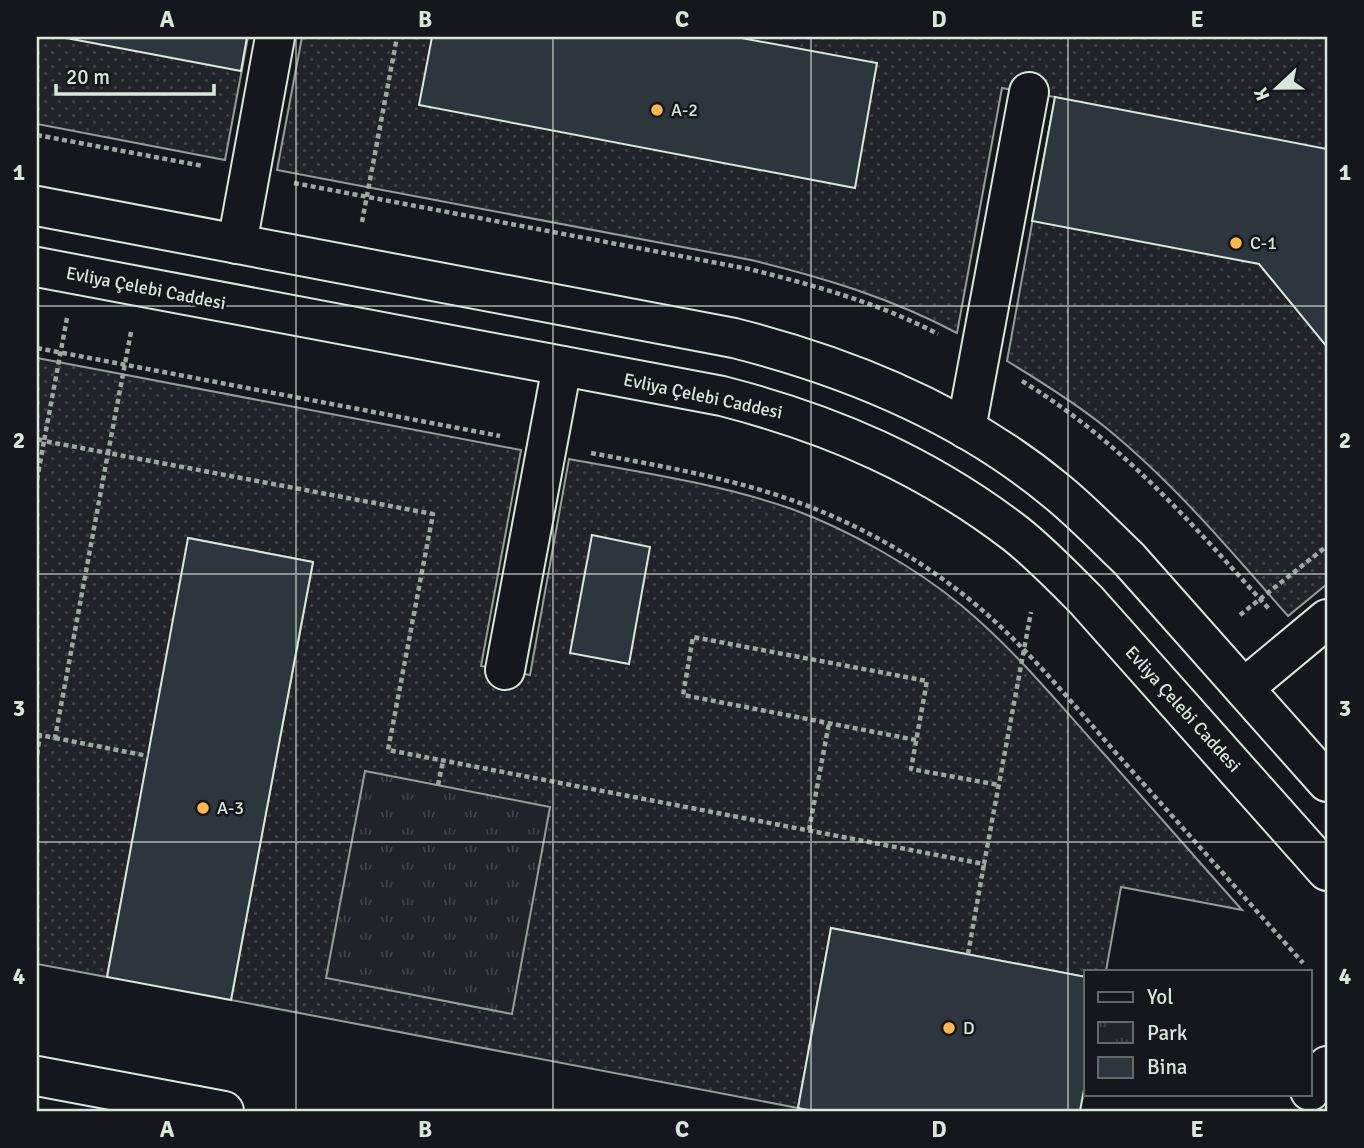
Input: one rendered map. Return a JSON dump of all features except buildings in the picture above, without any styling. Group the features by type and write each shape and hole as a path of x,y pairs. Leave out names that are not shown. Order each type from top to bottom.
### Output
{"street":[{"path":"237,244 275,37"},
{"path":"966,429 1029,92"},
{"path":"37,206 734,338 791,352 846,371 902,395 1010,456 1055,490 1129,559 1327,782"},
{"name":"Evliya Çelebi Caddesi","path":"37,267 722,396 825,427 877,449 928,475 1018,536 1086,600 1327,871"},
{"path":"505,670 562,366"},
{"path":"1244,688 1327,619"},
{"path":"1312,1088 1327,1066"},
{"path":"37,1076 224,1111"},
{"path":"1295,1111 1306,1096"}],"path":[{"path":"354,266 397,37"},
{"path":"37,480 75,274"},
{"path":"55,738 139,286"},
{"path":"37,348 705,475 752,486 843,520 933,572 968,598 1024,650 1303,963"},
{"path":"37,439 433,514 388,750 984,863"},
{"path":"1204,643 1327,546"},
{"path":"968,954 1041,558"},
{"path":"916,740 683,695 693,637 928,681 911,769 999,785"},
{"path":"809,830 829,723"},
{"path":"37,755 40,735 148,755"},
{"path":"438,785 443,761"}],"green space":[{"path":"37,37 248,37 225,160 37,124"},
{"path":"302,37 1327,37 1327,584 1288,616 1200,517 1130,448 1081,409 1007,361 1055,97 1002,88 957,333 907,309 856,290 751,260 277,170"},
{"path":"37,358 521,450 481,666 530,675 569,459 682,480 765,500 836,528 924,577 981,623 1036,678 1242,910 1121,887 1106,970 1084,970 1084,977 831,928 798,1108 231,1000 313,562 189,538 107,977 37,964"},
{"path":"365,771 550,807 512,1014 326,978"}],"place":[{"name":"A-2","path":"657,110"},
{"name":"C-1","path":"1236,243"},
{"name":"A-3","path":"203,808"},
{"name":"D","path":"949,1028"}]}
